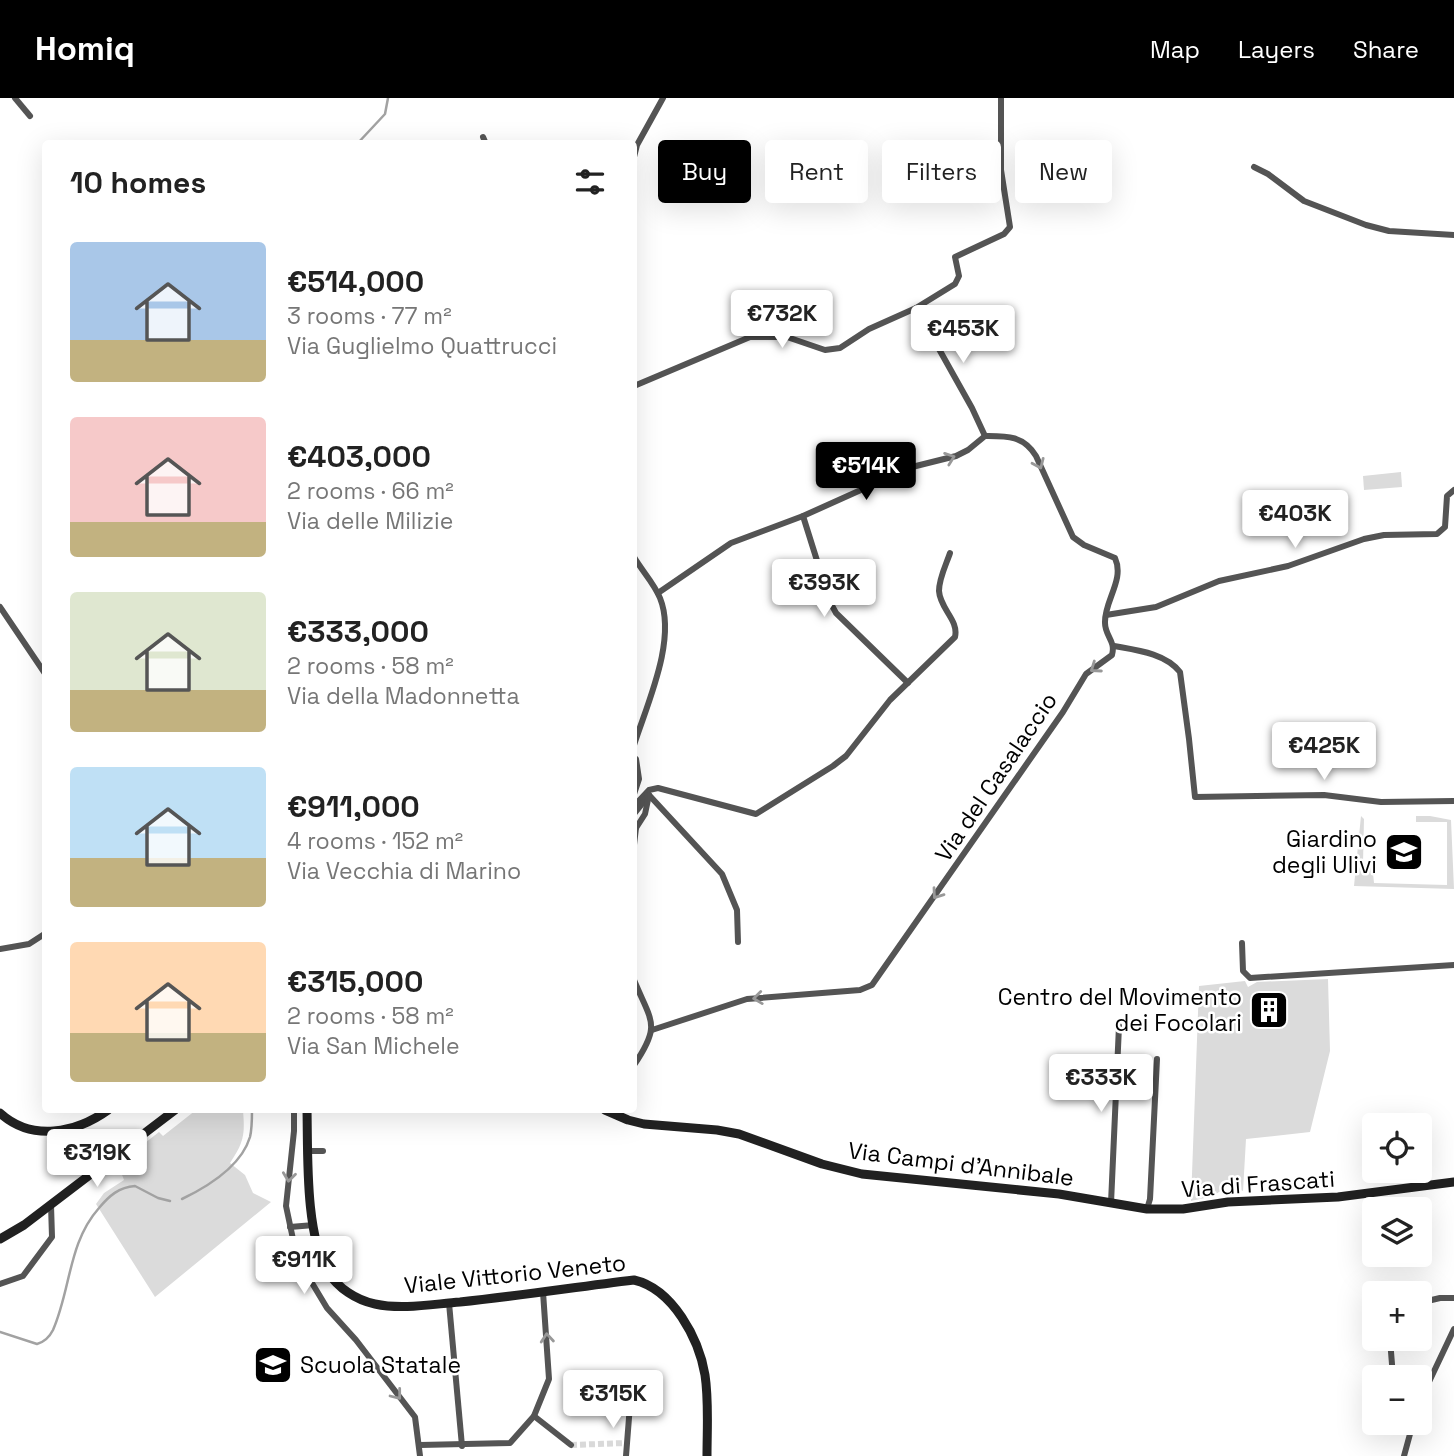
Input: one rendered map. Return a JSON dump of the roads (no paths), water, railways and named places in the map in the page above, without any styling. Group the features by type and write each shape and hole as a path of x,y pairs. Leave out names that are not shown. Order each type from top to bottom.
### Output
{"main road":[{"path":"3,1116 34,1130 57,1131 81,1126 103,1113"},
{"path":"0,1239 24,1225 171,1113"},
{"name":"Viale Vittorio Veneto","path":"307,1113 316,1238 328,1272 344,1290 379,1305 449,1303 634,1280 649,1285 676,1309 687,1327 703,1366 707,1399 707,1456"},
{"name":"Via Campi d'Annibale","path":"612,1113 643,1124 739,1134 821,1164 862,1174 1059,1194 1111,1203"},
{"name":"Via di Frascati","path":"1111,1203 1147,1209 1183,1209 1234,1202 1338,1197 1454,1182"}],"street":[{"path":"15,98 30,116"},
{"path":"637,145 663,98"},
{"path":"637,385 750,337 782,337 819,349 835,350 874,327 916,308 957,282 954,260 957,255 1004,234 1010,227 1001,170 1001,98"},
{"path":"1255,167 1304,201 1366,225 1389,231 1454,235"},
{"path":"916,308 985,436"},
{"path":"658,593 728,544 803,516 912,467 959,455 985,436 1014,437 1027,444 1036,456 1073,537 1084,545 1115,558 1118,573 1105,626 1114,646 1150,654 1172,664 1180,672 1195,797 1324,795 1381,802 1454,801"},
{"path":"1106,615 1156,607 1219,581 1288,566 1364,539 1384,535 1437,534 1445,527 1447,496 1454,490"},
{"path":"803,516 836,613 908,683"},
{"path":"637,804 651,792 666,789 749,814 762,812 843,759 886,706 955,635 956,626 943,607 939,591 950,553"},
{"path":"637,562 658,593 664,613 665,640 637,735"},
{"path":"0,607 42,669"},
{"name":"Via del Casalaccio","path":"652,1030 747,999 860,990 873,985 1035,752 1083,678 1094,667 1111,657 1114,646"},
{"path":"637,741 638,732"},
{"path":"637,810 651,792"},
{"path":"637,824 645,814 651,792"},
{"path":"651,792 722,874 737,910 737,942"},
{"path":"0,949 29,944 42,936"},
{"path":"1242,943 1243,971 1250,978 1454,965"},
{"path":"637,987 650,1017 652,1030 637,1060"},
{"path":"1111,1203 1119,1026"},
{"name":"Via di Frascati","path":"1147,1209 1150,1199 1157,1059"},
{"path":"294,1113 286,1206 297,1258 327,1308 356,1340 415,1418 420,1456"},
{"path":"308,1151 323,1151"},
{"path":"0,1284 23,1276 52,1237 51,1205"},
{"path":"290,1227 314,1225"},
{"path":"420,1445 510,1443 534,1416 548,1379 543,1293"},
{"path":"1432,1300 1454,1298"},
{"path":"449,1303 462,1446"},
{"path":"1432,1376 1454,1329"},
{"path":"626,1456 630,1405"},
{"path":"534,1416 571,1445"},
{"path":"1404,1456 1410,1435"}],"waterway":[{"path":"361,140 385,114 388,98"},
{"path":"182,1199 222,1175 239,1158 250,1137 252,1113"},
{"path":"0,1332 37,1344 50,1334 59,1314 81,1236 99,1208 111,1196 119,1190 135,1186 170,1201"}],"tunnel":[{"path":"571,1445 626,1443"}],"place":[{"name":"Giardino degli Ulivi","path":"1404,852"},
{"name":"Centro del Movimento dei Focolari","path":"1269,1010"},
{"name":"Scuola Statale","path":"273,1365"}]}
